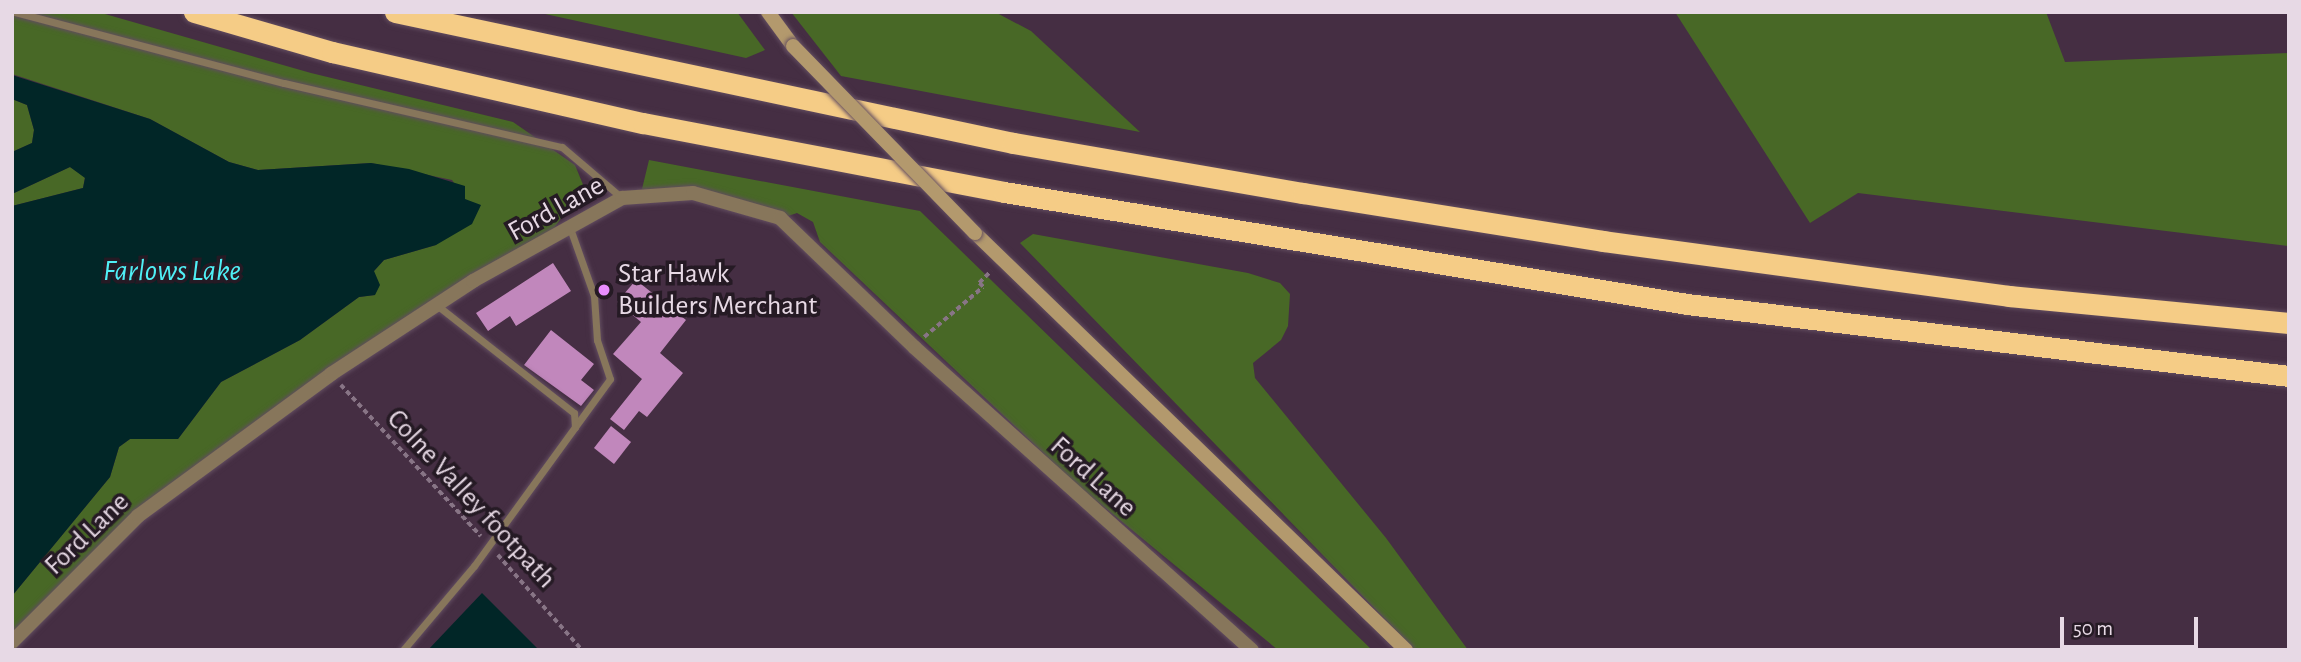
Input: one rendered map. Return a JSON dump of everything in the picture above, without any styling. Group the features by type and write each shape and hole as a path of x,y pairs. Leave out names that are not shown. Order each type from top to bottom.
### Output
{"highway":[{"path":"194,12 331,52 643,122 1099,209 1687,304 2289,376"},
{"path":"395,12 880,116 1316,195 1995,294 2289,323"}],"main road":[{"path":"768,12 793,46 975,233 1360,603 1405,650"}],"street":[{"name":"Ford Lane","path":"12,642 138,516 331,373 436,305 571,231 622,198 693,193 780,218 914,347 1252,650"}],"lane":[{"path":"15,12 562,147 622,198"},
{"path":"403,650 490,546 610,379 597,340 594,296 571,231"},
{"path":"436,305 574,413 575,428"}],"path":[{"path":"914,347 959,303 963,307 983,287 979,283 1002,260"},
{"name":"Colne Valley footpath","path":"331,373 582,650"}],"green space":[{"path":"12,12 98,12 311,73 513,122 575,165 584,187 554,228 138,514 12,639 12,596 110,477 119,447 130,439 178,439 221,382 300,340 359,297 375,295 374,271 384,260 436,245 465,199 452,180 371,163 258,170 229,162 150,119 12,74"},
{"path":"536,12 737,12 765,50 746,58"},
{"path":"791,12 995,12 1031,31 1140,132 841,76"},
{"path":"1675,12 2046,12 2065,62 2289,53 2289,246 1858,193 1810,223"},
{"path":"12,99 27,105 34,130 32,143 12,152"},
{"path":"649,160 920,211 1372,650 1278,650 1076,484 820,242 813,222 797,213 782,218 677,189 642,189"},
{"path":"70,167 85,177 83,188 12,206 12,194"},
{"path":"1033,234 1248,273 1280,283 1290,294 1288,326 1281,340 1253,363 1255,378 1386,538 1468,650 1415,650 1020,243"}],"water":[{"name":"Farlows Lake","path":"12,75 150,119 229,162 258,170 371,163 409,169 465,186 465,199 481,205 472,224 436,245 384,260 374,271 380,285 375,295 359,297 300,340 221,382 178,439 130,439 119,447 110,477 12,596 12,206 83,188 85,178 70,167 12,194 12,152 32,143 34,130 27,105 12,99"},
{"path":"482,593 539,650 428,650"}],"building":[{"path":"553,263 571,291 516,326 510,316 488,331 476,313"},
{"path":"636,280 686,320 660,353 683,373 647,417 639,411 624,430 610,419 642,379 613,354 641,322 617,302"},
{"path":"551,330 594,364 581,380 594,390 581,406 524,365"},
{"path":"611,426 631,442 614,464 594,448"}],"place":[{"name":"Star Hawk Builders Merchant","path":"604,290"}]}
